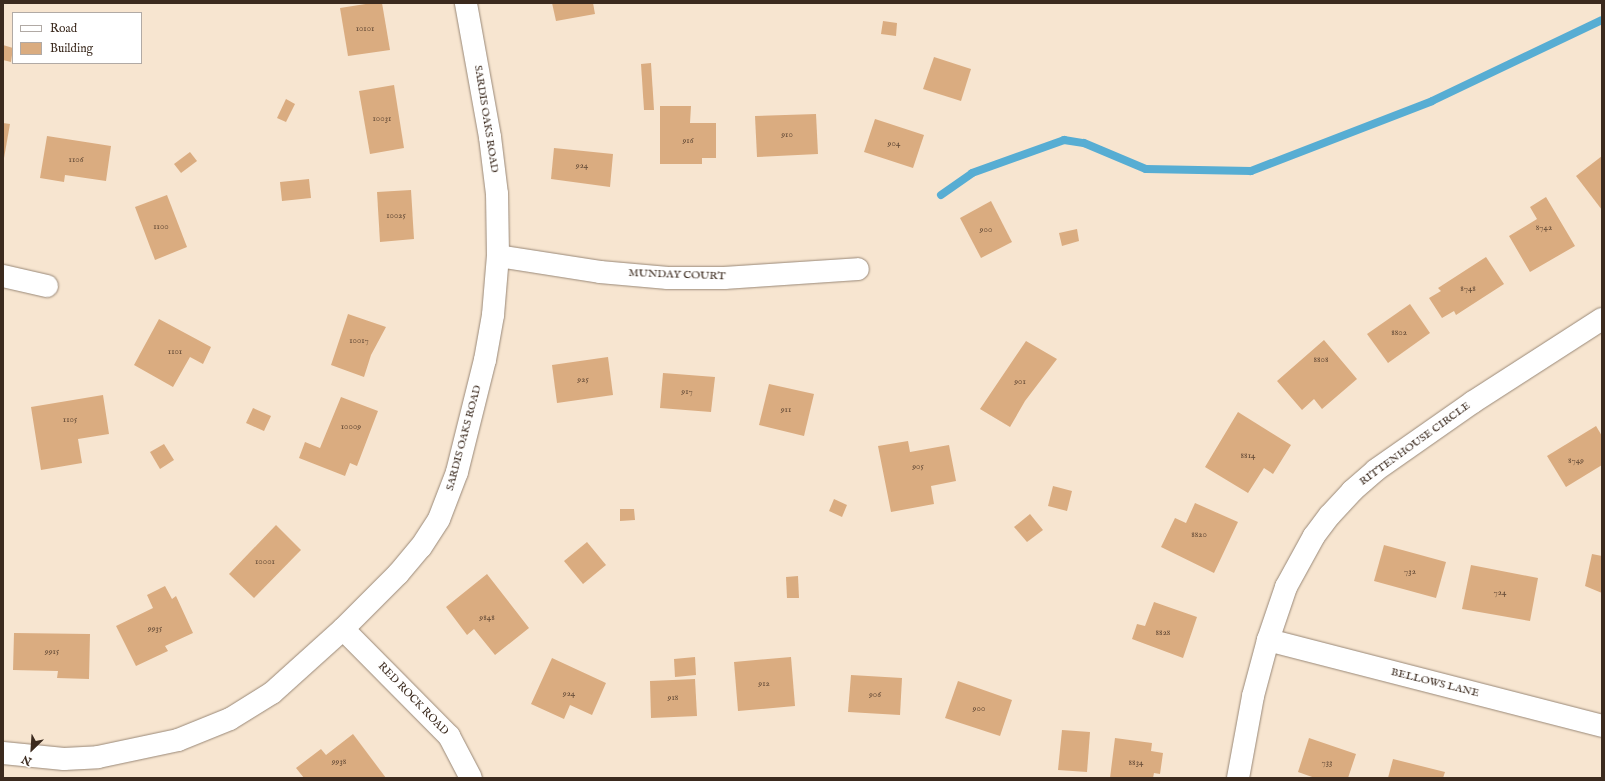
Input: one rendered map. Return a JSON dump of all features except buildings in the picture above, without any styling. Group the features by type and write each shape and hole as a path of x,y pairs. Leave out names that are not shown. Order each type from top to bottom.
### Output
{"street":[{"name":"SARDIS OAKS ROAD","path":"3,753 64,759 98,757 178,740 230,719 272,693 343,629 398,574 421,547 439,519 449,495 485,360 493,315 498,256 497,194 490,137 466,3"},
{"name":"MUNDAY COURT","path":"498,256 600,272 668,278 724,278 858,269"},
{"path":"3,276 47,286"},
{"name":"RITTENHOUSE CIRCLE","path":"1238,778 1253,696 1268,640 1286,587 1314,536 1352,491 1376,470 1473,402 1602,319"},
{"name":"RED ROCK ROAD","path":"343,629 449,736 471,778"},
{"name":"BELLOWS LANE","path":"1268,640 1602,726"}],"waterway":[{"path":"941,195 972,173 1064,140 1084,143 1146,169 1251,171 1432,101 1602,20"}]}
